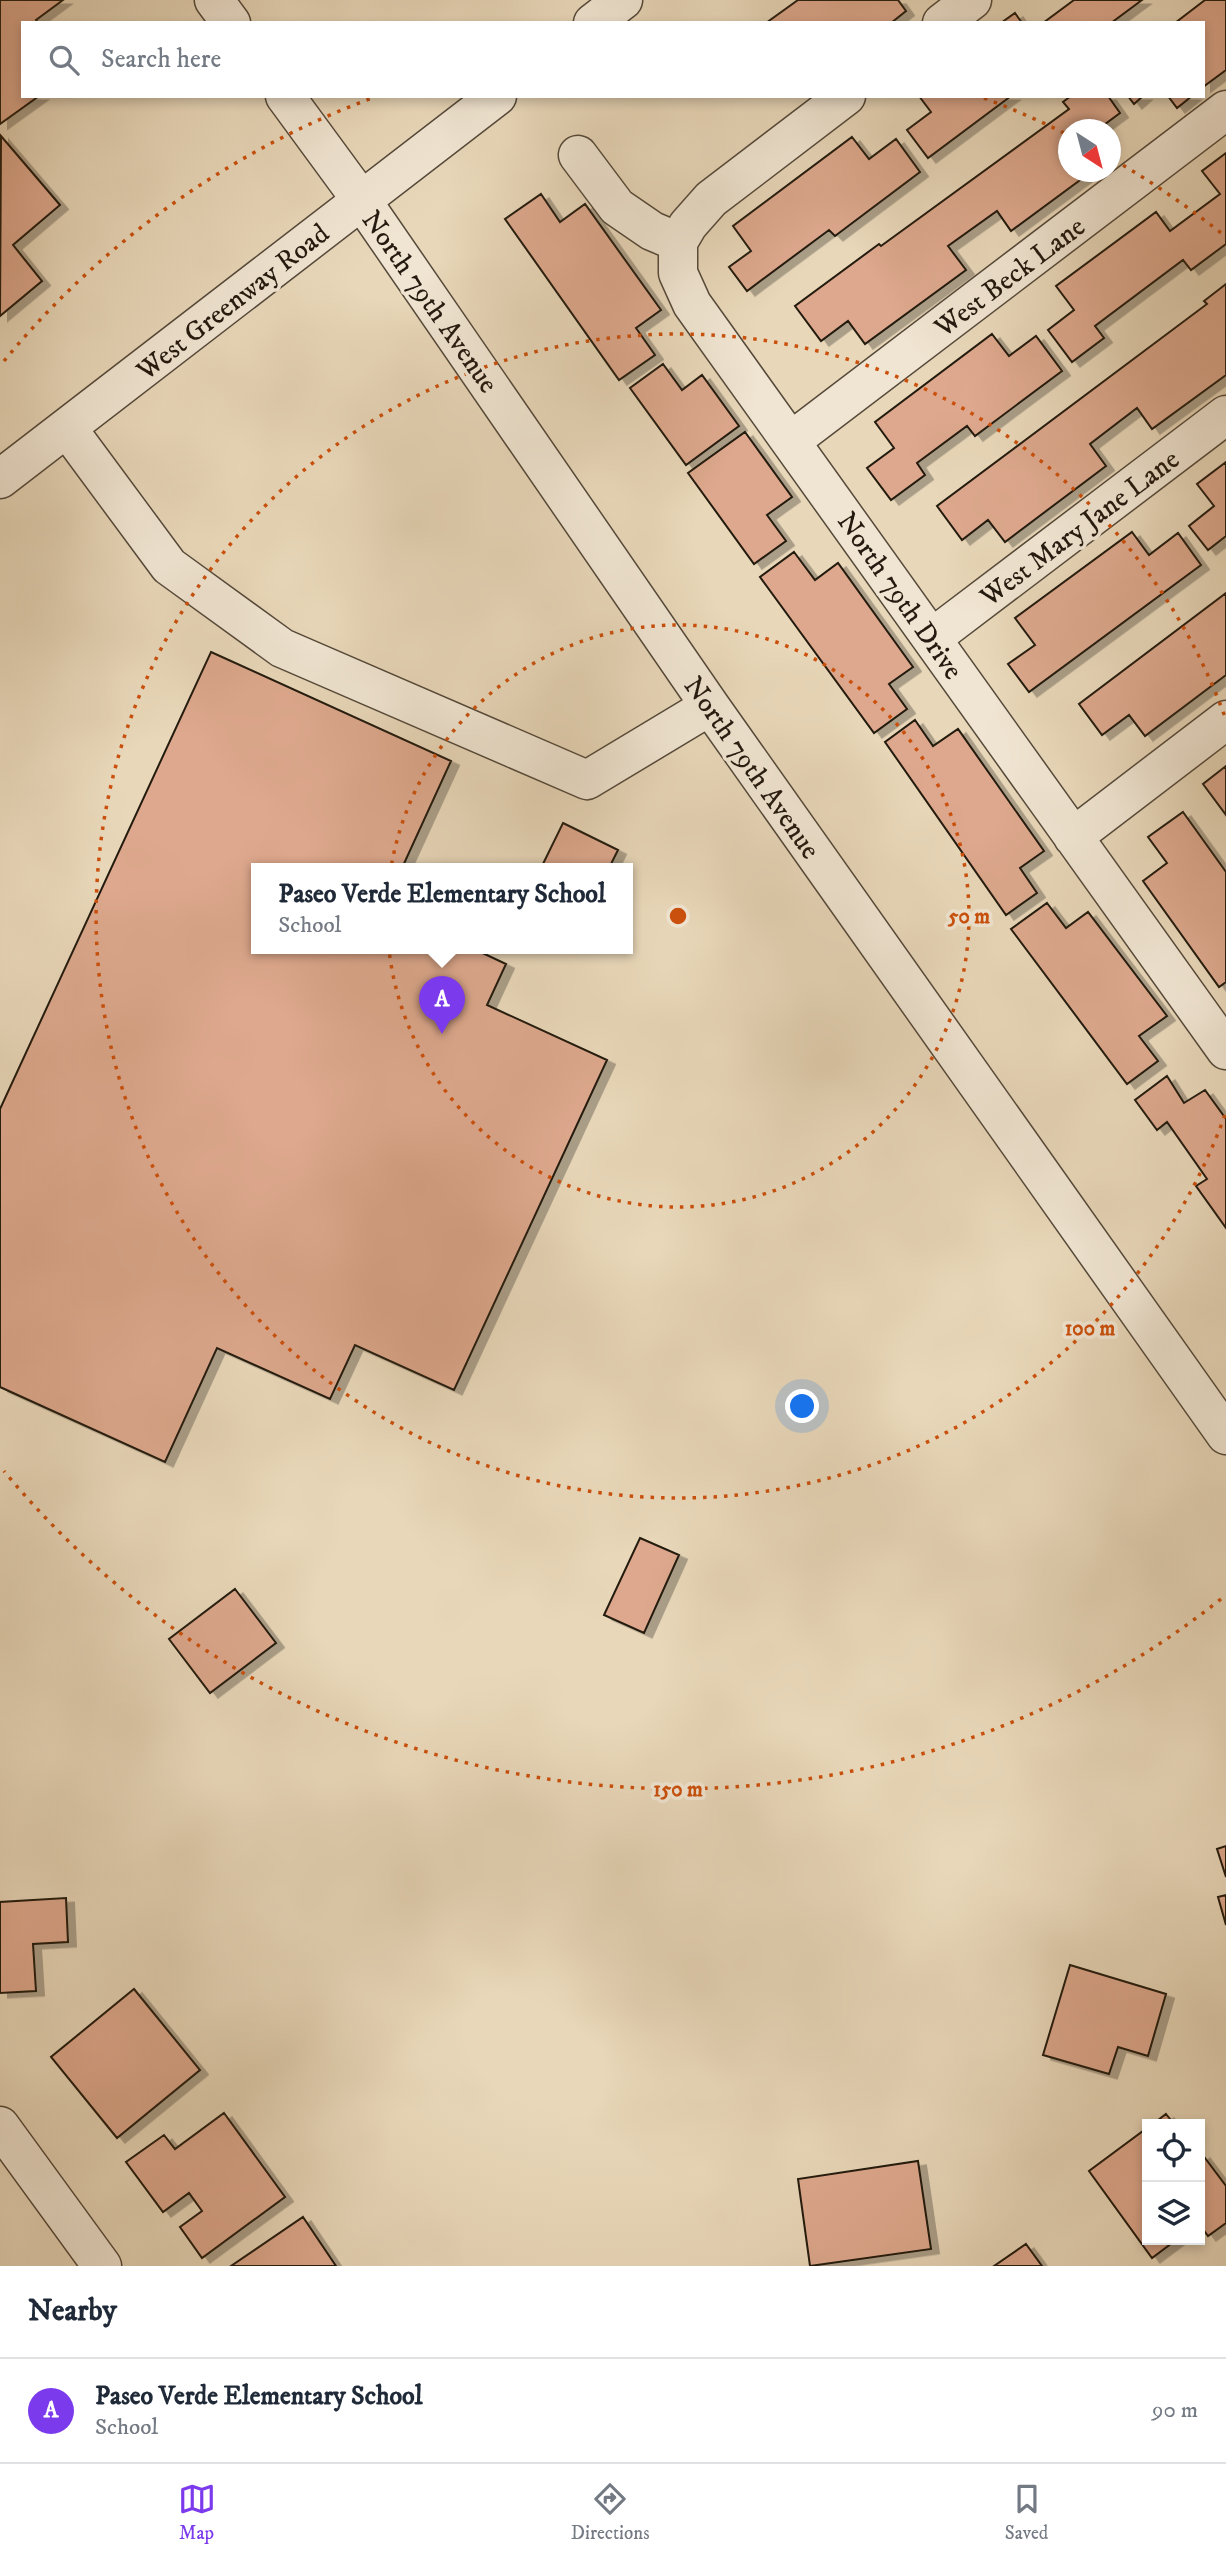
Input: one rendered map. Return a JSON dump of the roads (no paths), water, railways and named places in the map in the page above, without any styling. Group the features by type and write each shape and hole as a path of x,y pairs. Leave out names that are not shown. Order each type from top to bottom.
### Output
{"street":[{"path":"214,0 230,21"},
{"path":"596,21 623,0"},
{"path":"945,21 972,0"},
{"name":"North 79th Avenue","path":"286,98 362,201 710,706 1226,1435"},
{"name":"West Greenway Road","path":"0,479 494,98"},
{"path":"578,155 617,207 652,231 678,242 688,225 711,200 843,98"},
{"name":"West Beck Lane","path":"791,441 1226,110"},
{"name":"North 79th Drive","path":"678,242 678,273 692,304 1226,1050"},
{"name":"West Mary Jane Lane","path":"932,638 1226,415"},
{"path":"67,428 169,566 282,648 396,698 587,780 710,706"},
{"path":"1073,837 1226,720"},
{"path":"0,2126 102,2266"}],"place":[{"name":"Paseo Verde Elementary School","path":"442,1034"}]}
